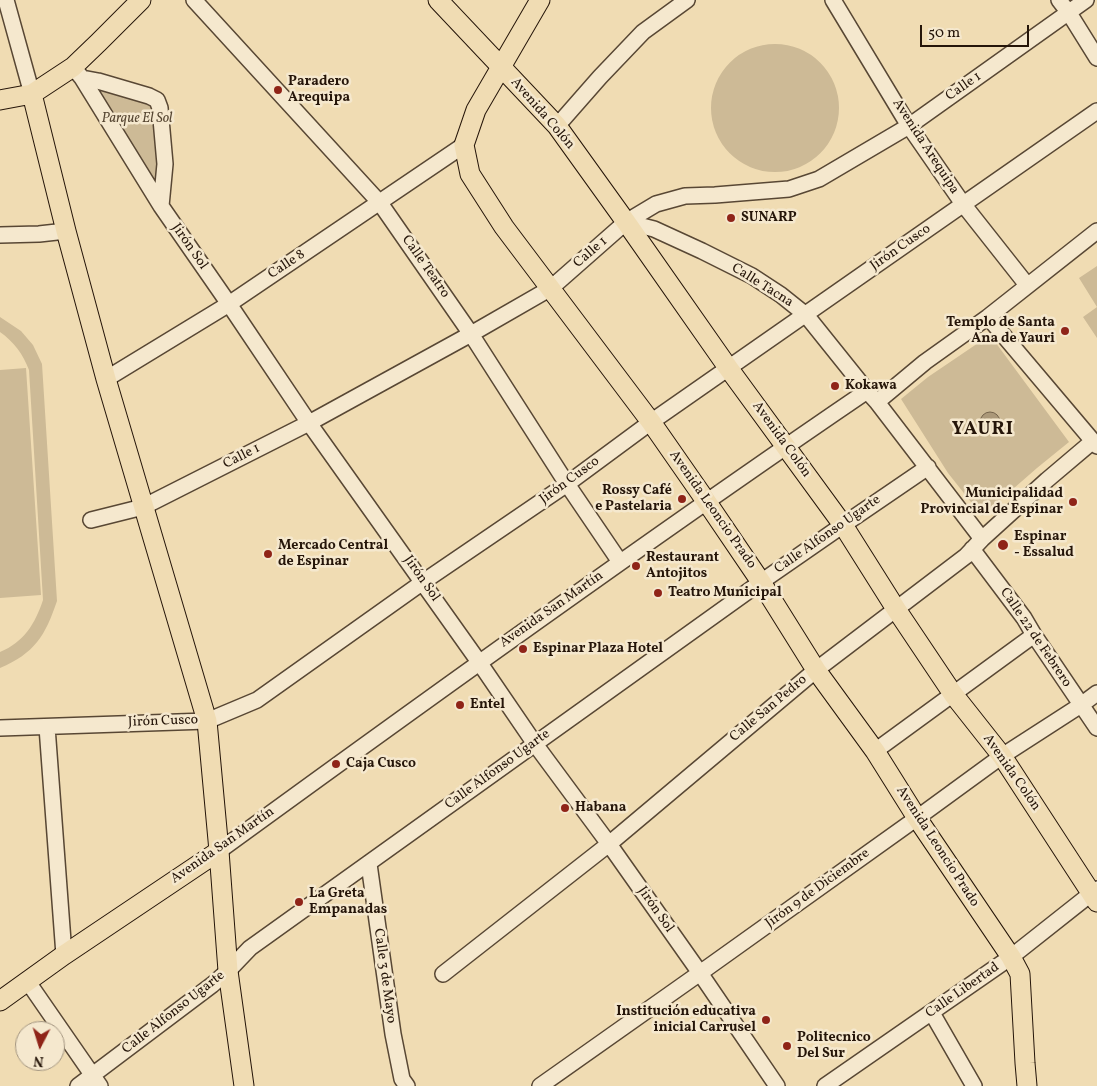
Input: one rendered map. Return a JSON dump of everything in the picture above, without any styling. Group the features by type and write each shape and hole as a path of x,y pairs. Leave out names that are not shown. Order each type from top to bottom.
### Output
{"main road":[{"path":"0,100 32,94 78,73 100,42 140,0"},
{"name":"Avenida Colón","path":"438,0 556,126 843,525 953,694 1002,756 1095,895"},
{"path":"464,145 476,110 540,0"},
{"path":"32,94 106,379 207,721 228,971 244,1086"},
{"name":"Avenida Leoncio Prado","path":"464,145 470,174 504,227 651,422 706,501 762,582 816,670 875,750 917,818 1011,957 1020,974 1024,1063 1027,1086"},
{"name":"Avenida San Martín","path":"0,1001 64,955 219,851"}],"street":[{"path":"6,0 32,94"},
{"name":"Calle Teatro","path":"194,0 380,202 471,334 567,484 620,562"},
{"path":"556,126 643,32 687,0"},
{"name":"Avenida Arequipa","path":"833,0 909,126 963,204 1028,285"},
{"path":"1059,0 1097,58"},
{"name":"Calle 1","path":"91,520 143,507 309,424 471,334 551,288 626,222 656,204 685,196 715,196 789,189 819,179 909,126 1086,0"},
{"path":"78,73 157,100 160,108 164,164 161,206"},
{"name":"Jirón Sol","path":"78,73 161,206 309,424 480,662 535,744 700,974 777,1086"},
{"name":"Jirón Cusco","path":"0,728 207,721 257,700 1097,111"},
{"name":"Calle 8","path":"106,379 229,304 464,145"},
{"name":"Calle Tacna","path":"626,222 654,229 752,276 781,295 806,315 928,467"},
{"path":"0,235 39,234 66,230"},
{"name":"Avenida San Martín","path":"219,851 706,501 786,446 872,396 925,362 1097,232"},
{"path":"988,316 1095,443"},
{"name":"Calle San Pedro","path":"443,974 608,844 816,670 966,556 1047,480 1095,443"},
{"name":"Calle Alfonso Ugarte","path":"78,1086 96,1081 212,985 250,948 762,582 928,467"},
{"name":"Calle 22 de Febrero","path":"928,467 1034,635 1097,728"},
{"path":"875,750 1034,635"},
{"name":"Jirón 9 de Diciembre","path":"540,1086 700,974 1002,756 1097,693"},
{"path":"47,726 64,955"},
{"name":"Calle 3 de Mayo","path":"369,864 399,1084"},
{"name":"Calle Libertad","path":"825,1086 932,1013 1095,895"},
{"path":"28,982 96,1081"},
{"path":"932,1013 974,1086"}],"green space":[{"path":"775,44 799,49 820,63 834,84 839,108 834,132 820,153 799,167 775,172 751,167 730,153 716,132 711,108 716,84 730,63 751,49"},
{"name":"Parque El Sol","path":"97,88 154,102 160,139 158,192 96,93"},
{"path":"1097,266 1097,307 1079,278"},
{"path":"1097,307 1097,338 1083,317"},
{"path":"0,317 21,331 33,345 42,364 57,601 48,624 37,642 22,656 0,668 0,652 16,643 28,631 43,600 29,370 17,349 0,332"},
{"path":"990,335 1069,442 982,516 948,473 901,399 928,377"},
{"path":"26,368 41,595 0,598 0,370"}],"shaded area":[{"path":"990,412 997,415 1000,422 997,429 990,432 983,429 980,422 983,415"}],"place":[{"name":"Paradero Arequipa","path":"278,90"},
{"name":"SUNARP","path":"731,218"},
{"name":"Templo de Santa Ana de Yauri","path":"1065,331"},
{"name":"Kokawa","path":"835,386"},
{"name":"Rossy Café e Pastelaria","path":"682,499"},
{"name":"Municipalidad Provincial de Espinar","path":"1073,502"},
{"name":"Espinar - Essalud","path":"1003,545"},
{"name":"Mercado Central de Espinar","path":"268,554"},
{"name":"Restaurant Antojitos","path":"636,566"},
{"name":"Teatro Municipal","path":"658,593"},
{"name":"Espinar Plaza Hotel","path":"523,649"},
{"name":"Entel","path":"460,705"},
{"name":"Caja Cusco","path":"336,764"},
{"name":"Habana","path":"565,808"},
{"name":"La Greta Empanadas","path":"299,902"},
{"name":"Institución educativa inicial Carrusel","path":"766,1020"},
{"name":"Politecnico Del Sur","path":"787,1046"}],"district":[{"name":"YAURI","path":"983,431"}]}
